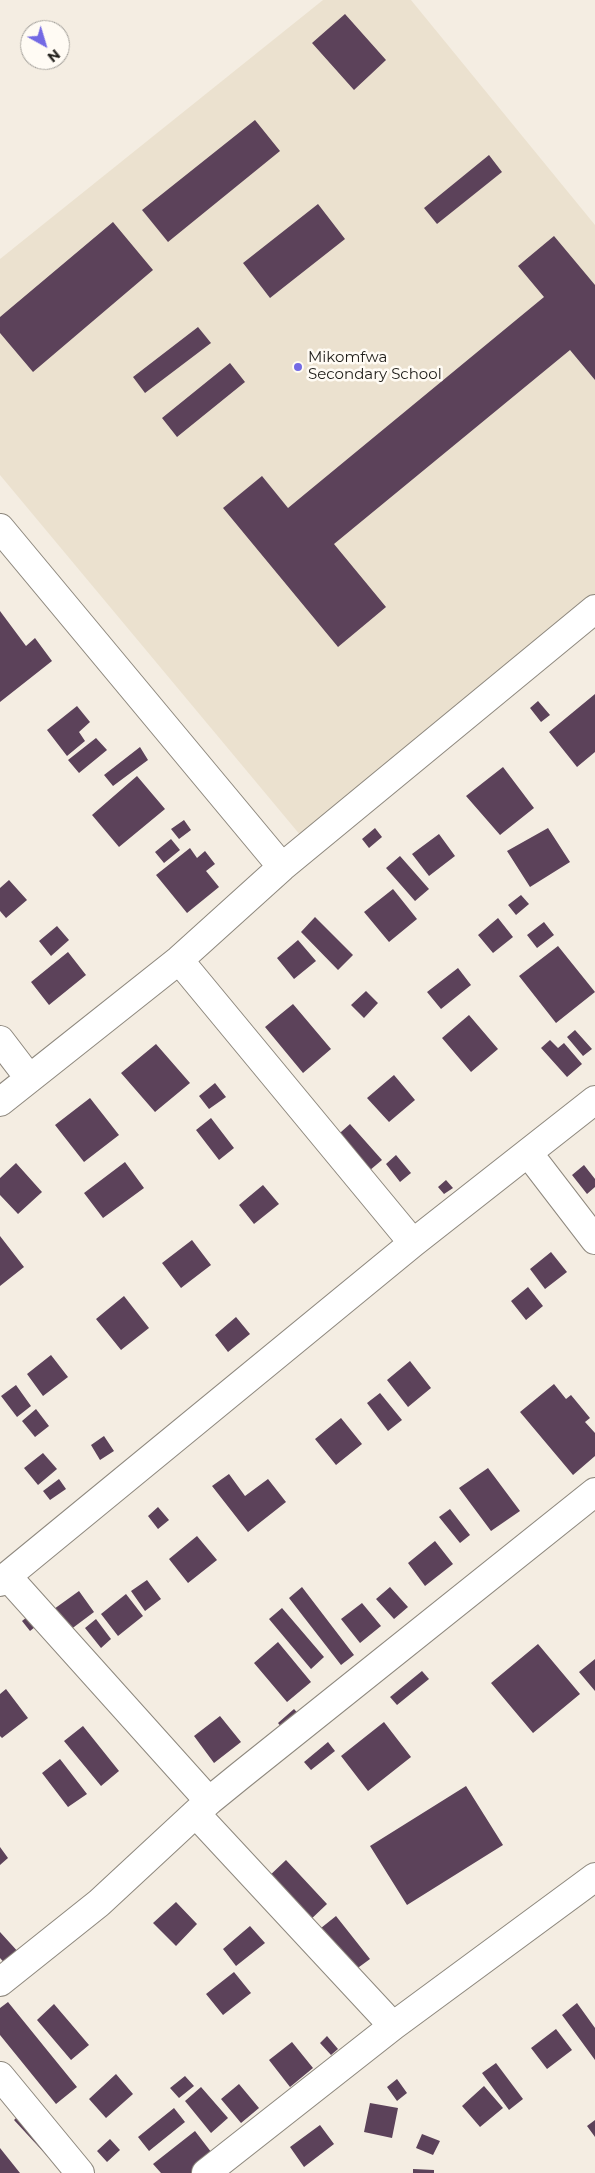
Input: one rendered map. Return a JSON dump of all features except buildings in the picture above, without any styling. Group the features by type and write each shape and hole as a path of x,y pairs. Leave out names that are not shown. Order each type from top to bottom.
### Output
{"street":[{"path":"0,528 282,867"},
{"path":"0,1102 179,960 282,867 595,609"},
{"path":"179,960 413,1243"},
{"path":"0,1040 28,1078"},
{"path":"393,2026 4,1579 413,1243 529,1154 595,1100"},
{"path":"529,1154 595,1240"},
{"path":"0,1982 99,1903 203,1808 595,1492"},
{"path":"206,2173 393,2026 595,1877"},
{"path":"0,2076 80,2173"}],"shaded area":[{"name":"Mikomfwa Secondary School","path":"323,0 411,0 595,225 595,596 301,836 0,475 0,259"}],"place":[{"name":"Mikomfwa Secondary School","path":"298,367"}]}
